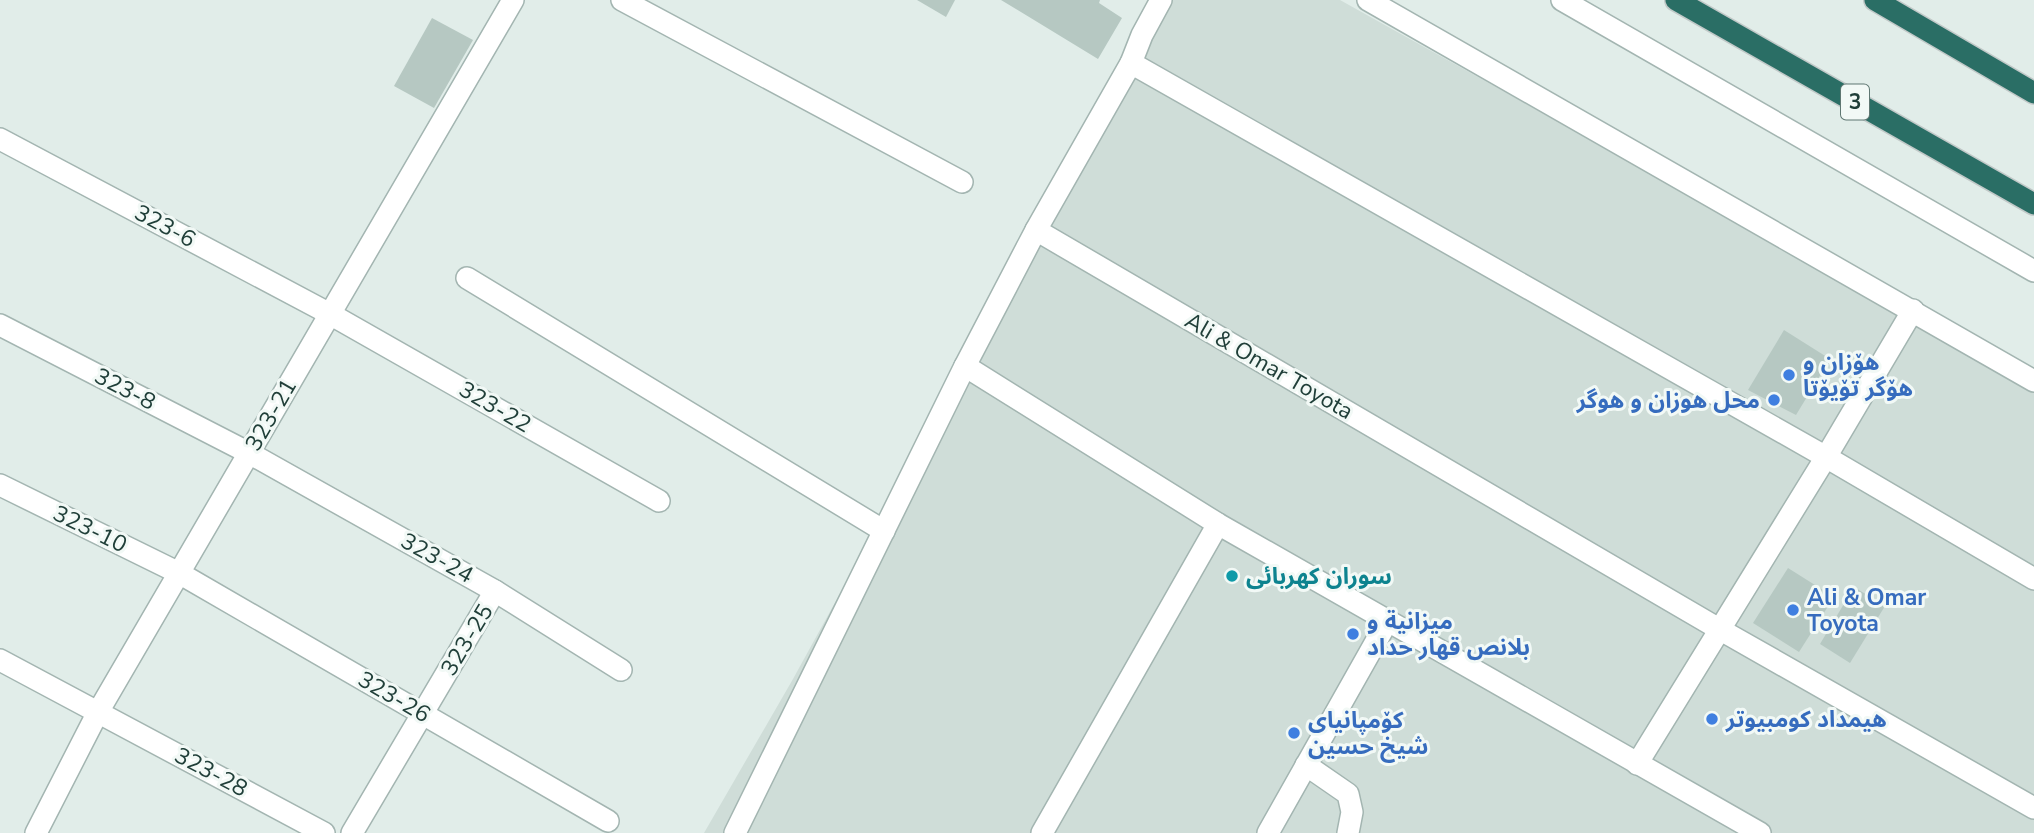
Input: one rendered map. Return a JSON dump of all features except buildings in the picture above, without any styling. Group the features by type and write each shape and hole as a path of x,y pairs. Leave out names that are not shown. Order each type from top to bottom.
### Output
{"highway":[{"name":"3","path":"1676,0 2034,204"},
{"path":"1887,3 2034,93"}],"street":[{"name":"323-21","path":"36,833 98,712 513,0"},
{"path":"622,0 962,182"},
{"path":"735,833 965,366 1037,230 1131,63 1142,35 1161,0"},
{"path":"1368,0 2034,381"},
{"path":"1562,0 2034,271"},
{"path":"1131,63 1826,457 2034,579"},
{"name":"323-6","path":"0,139 330,314"},
{"name":"Ali & Omar Toyota","path":"1037,230 1719,629 2034,808"},
{"path":"467,278 884,531"},
{"path":"1637,764 1913,310"},
{"name":"323-22","path":"330,314 659,501"},
{"name":"323-8","path":"0,325 249,453"},
{"path":"965,366 1218,524 1760,833"},
{"name":"323-24","path":"249,453 495,591 621,670"},
{"name":"323-10","path":"0,485 179,573"},
{"path":"1042,833 1218,524"},
{"name":"323-26","path":"179,573 608,821"},
{"name":"323-25","path":"352,833 495,591"},
{"path":"1268,833 1387,622"},
{"name":"323-28","path":"0,660 324,833"},
{"path":"1307,765 1348,794 1352,813 1348,833"}],"shaded area":[{"path":"1166,0 1340,0 1668,183 2034,378 2034,833 704,833 793,679"}],"place":[{"name":"هۆزان و هۆگر تۆیۆتا","path":"1789,375"},
{"name":"محل هوزان و هوگر","path":"1774,400"},
{"name":"سوران کهربائی","path":"1232,576"},
{"name":"Ali & Omar Toyota","path":"1793,610"},
{"name":"ميزانية و بلانص قهار حداد","path":"1353,634"},
{"name":"هيمداد كومبيوتر","path":"1712,719"},
{"name":"کۆمپانیای شیخ حسین","path":"1294,733"}]}
